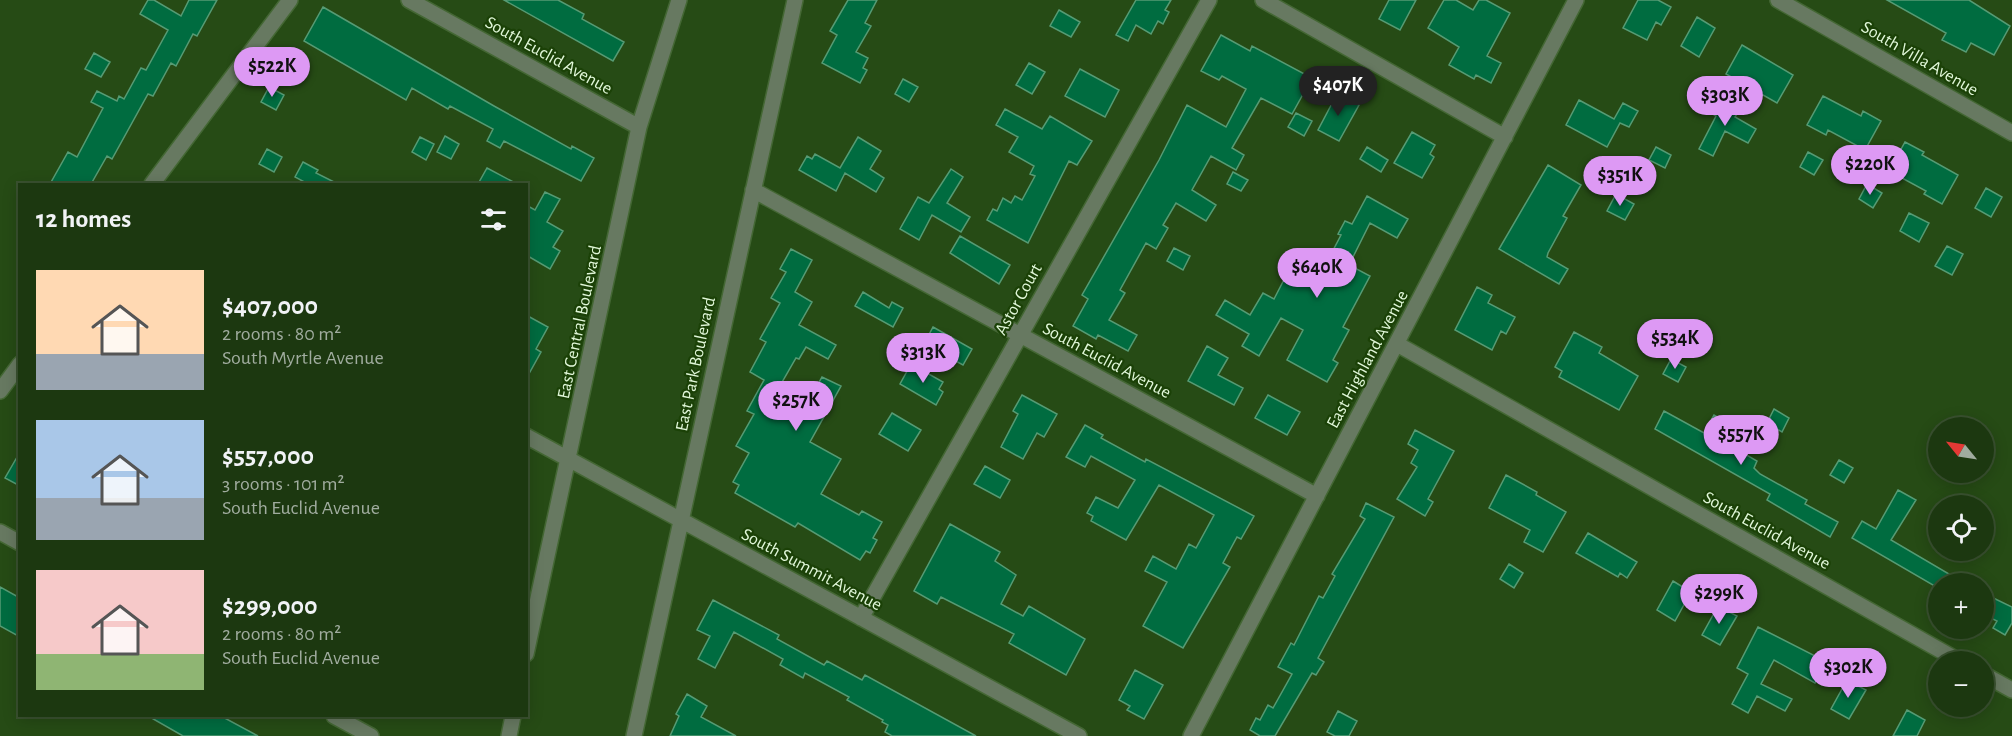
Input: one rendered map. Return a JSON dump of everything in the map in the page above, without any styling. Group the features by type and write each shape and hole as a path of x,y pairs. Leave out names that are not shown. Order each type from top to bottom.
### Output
{"street":[{"path":"153,183 290,0"},
{"name":"South Euclid Avenue","path":"409,0 639,127"},
{"name":"East Central Boulevard","path":"528,645 639,127 679,0"},
{"name":"East Park Boulevard","path":"634,736 795,0"},
{"name":"Astor Court","path":"861,618 1209,0"},
{"path":"1263,0 1505,137"},
{"name":"East Highland Avenue","path":"1191,736 1576,0"},
{"name":"South Villa Avenue","path":"1778,0 2012,133"},
{"name":"South Euclid Avenue","path":"753,190 1317,496"},
{"name":"South Euclid Avenue","path":"1397,344 1941,651"},
{"path":"0,391 18,367"},
{"name":"South Summit Avenue","path":"528,437 1079,736"},
{"path":"0,532 18,542"},
{"path":"1994,680 2012,690"},
{"path":"336,717 371,736"},
{"path":"509,736 513,717"}],"building":[{"path":"148,0 154,0 181,16 189,0 217,0 197,36 193,34 176,66 171,63 153,96 148,94 112,159 107,156 92,183 51,183 68,152 77,157 103,108 91,102 97,91 117,101 119,96 124,99 141,68 146,70 168,30 140,14"},
{"path":"504,0 558,0 584,14 582,19 624,42 613,61"},
{"path":"848,0 877,0 865,23 871,26 856,52 868,58 863,68 867,70 860,83 822,63 837,35 830,31"},
{"path":"1136,0 1171,0 1165,10 1169,12 1163,24 1158,21 1151,34 1136,25 1128,41 1116,35"},
{"path":"1389,0 1416,0 1400,30 1379,19"},
{"path":"1444,0 1456,0 1473,10 1479,0 1486,0 1510,13 1487,56 1501,63 1491,83 1476,75 1474,79 1449,65 1459,47 1428,28"},
{"path":"1638,0 1658,0 1671,7 1661,25 1656,22 1647,40 1623,28"},
{"path":"1887,0 1969,0 2010,26 1994,55 1971,43 1966,52 1942,40 1946,33"},
{"path":"323,7 571,149 572,146 594,158 581,181 504,141 500,148 487,141 493,129 450,106 448,109 412,88 406,100 304,41"},
{"path":"1059,10 1080,22 1071,37 1050,26"},
{"path":"1697,17 1715,28 1699,57 1681,46"},
{"path":"1221,35 1250,51 1252,46 1312,78 1292,114 1261,98 1232,148 1244,155 1236,170 1211,156 1192,190 1216,205 1206,221 1176,203 1163,225 1168,228 1156,249 1146,243 1120,290 1125,293 1109,320 1137,335 1128,351 1098,335 1096,339 1073,326 1088,299 1082,295 1159,160 1187,105 1226,127 1246,89 1222,76 1219,80 1201,71"},
{"path":"1742,45 1793,75 1777,103 1726,74"},
{"path":"94,53 110,62 101,77 85,69"},
{"path":"1029,63 1045,72 1032,94 1016,85"},
{"path":"1080,69 1119,90 1105,117 1065,96"},
{"path":"903,79 918,87 909,102 895,94"},
{"path":"269,87 284,95 276,110 261,102"},
{"path":"1337,94 1359,105 1339,141 1318,130"},
{"path":"1823,96 1861,116 1863,111 1881,121 1865,150 1828,130 1826,135 1807,125"},
{"path":"1719,98 1740,109 1735,117 1756,129 1748,143 1725,131 1713,156 1699,149 1716,116 1711,113"},
{"path":"1579,100 1614,119 1623,103 1638,111 1629,127 1620,123 1607,147 1566,125"},
{"path":"1005,109 1042,129 1050,116 1092,141 1077,165 1069,161 1028,243 987,220 993,209 997,211 1003,198 1011,203 1015,196 1022,200 1035,176 1030,174 1034,166 1009,152 1018,137 996,125"},
{"path":"1296,113 1312,121 1304,136 1288,127"},
{"path":"1412,132 1435,145 1430,154 1434,157 1422,178 1394,163"},
{"path":"445,136 459,144 451,159 437,152"},
{"path":"420,137 434,144 426,160 412,152"},
{"path":"858,137 881,151 870,169 884,178 876,192 845,173 836,191 799,170 807,156 812,159 815,154 840,168"},
{"path":"1905,142 1924,152 1922,155 1958,175 1942,204 1924,194 1926,191 1889,171"},
{"path":"1367,147 1388,160 1381,172 1360,159"},
{"path":"1656,147 1671,155 1665,168 1649,160"},
{"path":"267,149 282,157 274,172 259,164"},
{"path":"1808,152 1823,160 1814,175 1800,167"},
{"path":"303,162 318,170 316,173 336,183 306,183 295,177"},
{"path":"1548,165 1581,185 1563,216 1567,218 1547,257 1568,269 1559,284 1499,249"},
{"path":"487,168 515,183 479,183"},
{"path":"951,169 963,177 947,203 970,217 961,232 932,215 919,240 900,229 918,197 929,203"},
{"path":"1233,172 1248,180 1241,191 1227,184"},
{"path":"1867,184 1882,193 1873,208 1859,199"},
{"path":"1986,188 2002,197 1991,217 1975,208"},
{"path":"545,192 560,199 547,222 563,231 553,247 560,251 550,269 528,256 528,206 535,210"},
{"path":"1616,194 1634,204 1625,220 1607,211"},
{"path":"1367,196 1408,219 1397,238 1370,223 1349,265 1370,276 1343,327 1349,330 1333,360 1338,363 1327,382 1287,360 1303,330 1281,318 1259,356 1242,346 1249,334 1216,315 1225,300 1250,315 1263,293 1274,299 1288,272 1315,285 1341,235 1338,234 1345,221 1352,224"},
{"path":"1909,213 1929,223 1919,242 1900,231"},
{"path":"960,236 1010,265 999,284 950,253"},
{"path":"1947,246 1963,254 1952,275 1935,266"},
{"path":"1174,248 1190,256 1183,270 1167,261"},
{"path":"791,249 812,260 795,292 812,302 799,325 836,345 828,359 806,347 799,359 796,358 773,398 802,413 822,377 841,386 810,442 841,459 821,494 859,515 862,511 882,522 873,538 877,540 870,553 866,551 860,560 798,523 795,527 735,493 739,485 733,482 749,453 736,446 754,414 747,411 764,380 750,372 766,342 760,339 780,303 771,298 786,272 780,269"},
{"path":"1477,287 1492,295 1488,303 1515,317 1506,334 1501,331 1492,350 1455,330"},
{"path":"863,292 889,308 892,302 903,308 893,327 855,306"},
{"path":"528,316 548,327 536,349 541,352 528,375"},
{"path":"933,327 972,349 963,365 924,344"},
{"path":"1574,332 1602,347 1599,353 1638,376 1619,410 1559,377 1562,371 1555,367"},
{"path":"1207,346 1228,358 1218,375 1243,388 1234,405 1188,381"},
{"path":"1671,359 1686,367 1678,382 1663,374"},
{"path":"911,364 943,382 939,389 943,392 936,405 900,384"},
{"path":"1022,395 1057,414 1044,437 1037,433 1023,459 1001,447 1018,414 1013,411"},
{"path":"1268,395 1300,412 1287,435 1255,418"},
{"path":"1774,409 1789,418 1782,432 1767,423"},
{"path":"1664,411 1704,433 1714,415 1735,427 1726,443 1757,461 1754,468 1760,474 1807,500 1805,504 1838,522 1830,537 1767,500 1770,494 1655,429"},
{"path":"892,413 921,430 908,451 879,434"},
{"path":"1085,425 1103,435 1101,438 1145,462 1146,459 1254,516 1241,539 1237,537 1223,563 1230,567 1183,648 1143,626 1167,582 1145,571 1153,556 1176,569 1189,544 1196,548 1214,515 1159,485 1126,540 1091,521 1093,516 1087,513 1096,497 1118,508 1135,480 1091,456 1085,467 1066,457"},
{"path":"1415,430 1454,451 1428,499 1433,502 1425,516 1397,499 1417,467 1411,463 1418,450 1408,444"},
{"path":"18,455 18,485 5,478"},
{"path":"1839,460 1853,468 1844,483 1830,475"},
{"path":"985,466 1010,480 1000,498 974,484"},
{"path":"1506,475 1537,492 1536,495 1566,512 1543,552 1524,542 1530,530 1489,508"},
{"path":"1898,490 1916,500 1891,540 1947,573 1928,573 1928,582 1852,538 1862,521 1876,529"},
{"path":"1366,503 1394,517 1318,658 1324,662 1316,675 1312,673 1275,736 1260,736 1250,730 1256,718 1260,720 1268,705 1273,708 1292,674 1278,667 1291,643 1294,645 1319,596 1323,598 1335,576 1332,574 1365,519 1360,516"},
{"path":"950,524 1000,552 995,561 1016,575 1001,604 1023,616 1029,606 1085,639 1066,675 1009,643 1014,634 941,597 937,604 914,591"},
{"path":"1588,533 1637,562 1627,578 1620,573 1618,577 1576,553"},
{"path":"1509,564 1523,573 1514,588 1500,579"},
{"path":"1673,581 1691,592 1675,621 1657,610"},
{"path":"0,587 18,597 18,636 0,626"},
{"path":"1994,598 2012,607 2012,623 2005,635 1994,629 1997,621 1994,620"},
{"path":"713,600 779,635 777,639 824,665 827,661 862,680 865,675 976,736 892,736 885,732 888,725 882,722 883,720 847,700 849,697 805,673 803,678 780,665 783,659 734,632 715,668 698,659 710,636 697,630"},
{"path":"1718,606 1737,616 1720,645 1702,635"},
{"path":"1758,627 1827,662 1815,683 1774,660 1761,684 1792,699 1785,711 1757,696 1748,713 1732,704 1748,674 1737,668"},
{"path":"1135,670 1163,685 1144,719 1127,710 1130,706 1119,700"},
{"path":"1847,680 1866,690 1849,719 1831,709"},
{"path":"687,694 707,706 701,717 736,736 670,736 679,716 676,714"},
{"path":"1907,710 1925,720 1917,736 1893,736"},
{"path":"1338,711 1357,721 1349,736 1335,736 1327,732"},
{"path":"150,717 223,717 258,736 183,736"}]}
